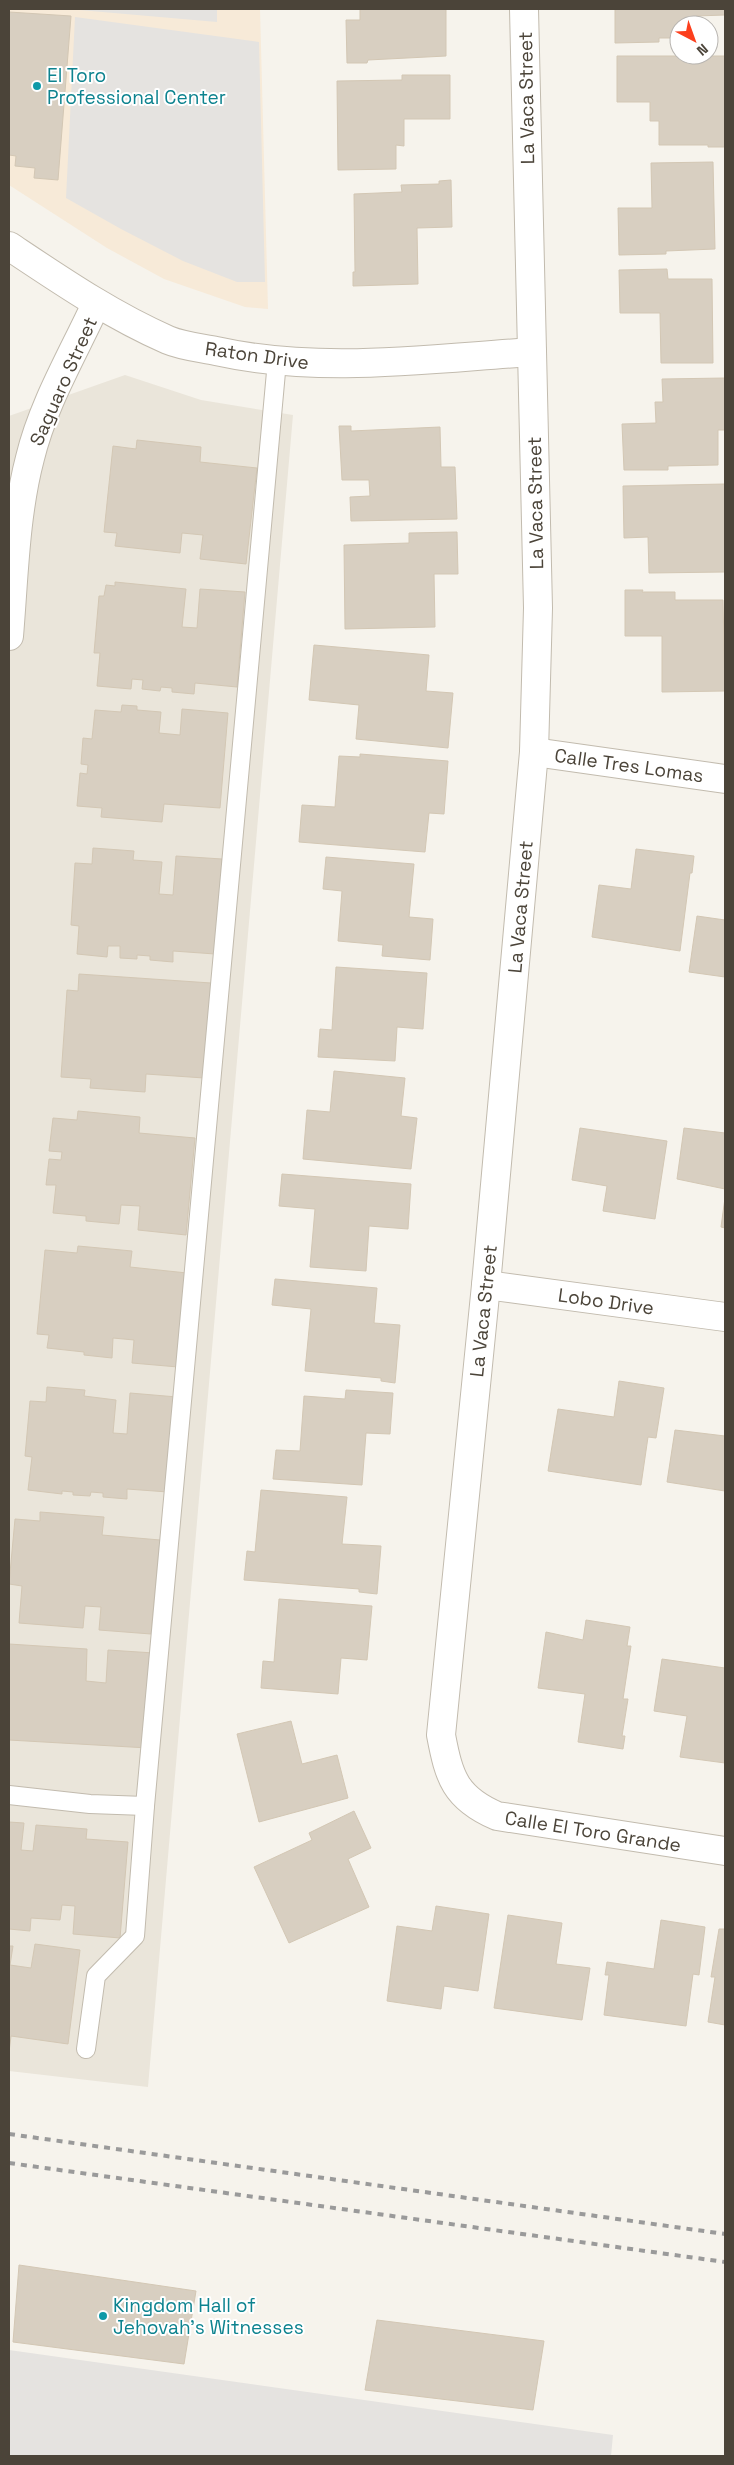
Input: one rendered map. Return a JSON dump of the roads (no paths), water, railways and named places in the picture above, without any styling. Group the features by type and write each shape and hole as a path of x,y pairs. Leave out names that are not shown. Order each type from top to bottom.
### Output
{"street":[{"name":"La Vaca Street","path":"465,1797 448,1769 441,1735 486,1284 534,752 538,608 524,9"},
{"name":"Raton Drive","path":"9,246 96,304 170,341 241,356 304,364 367,363 532,352"},
{"name":"Saguaro Street","path":"9,636 21,496 30,457 43,418 96,304"},
{"name":"Calle Tres Lomas","path":"534,752 725,779"},
{"name":"Lobo Drive","path":"486,1284 725,1316"},
{"name":"Calle El Toro Grande","path":"465,1797 480,1809 496,1816 725,1851"}],"lane":[{"path":"86,2049 96,1976 135,1936 145,1806 277,361"},
{"path":"9,1795 90,1804 145,1806"}],"railway":[{"path":"9,2134 725,2234"},
{"path":"9,2163 725,2262"}],"place":[{"name":"El Toro Professional Center","path":"37,86"},
{"name":"Kingdom Hall of Jehovah's Witnesses","path":"103,2316"}]}
